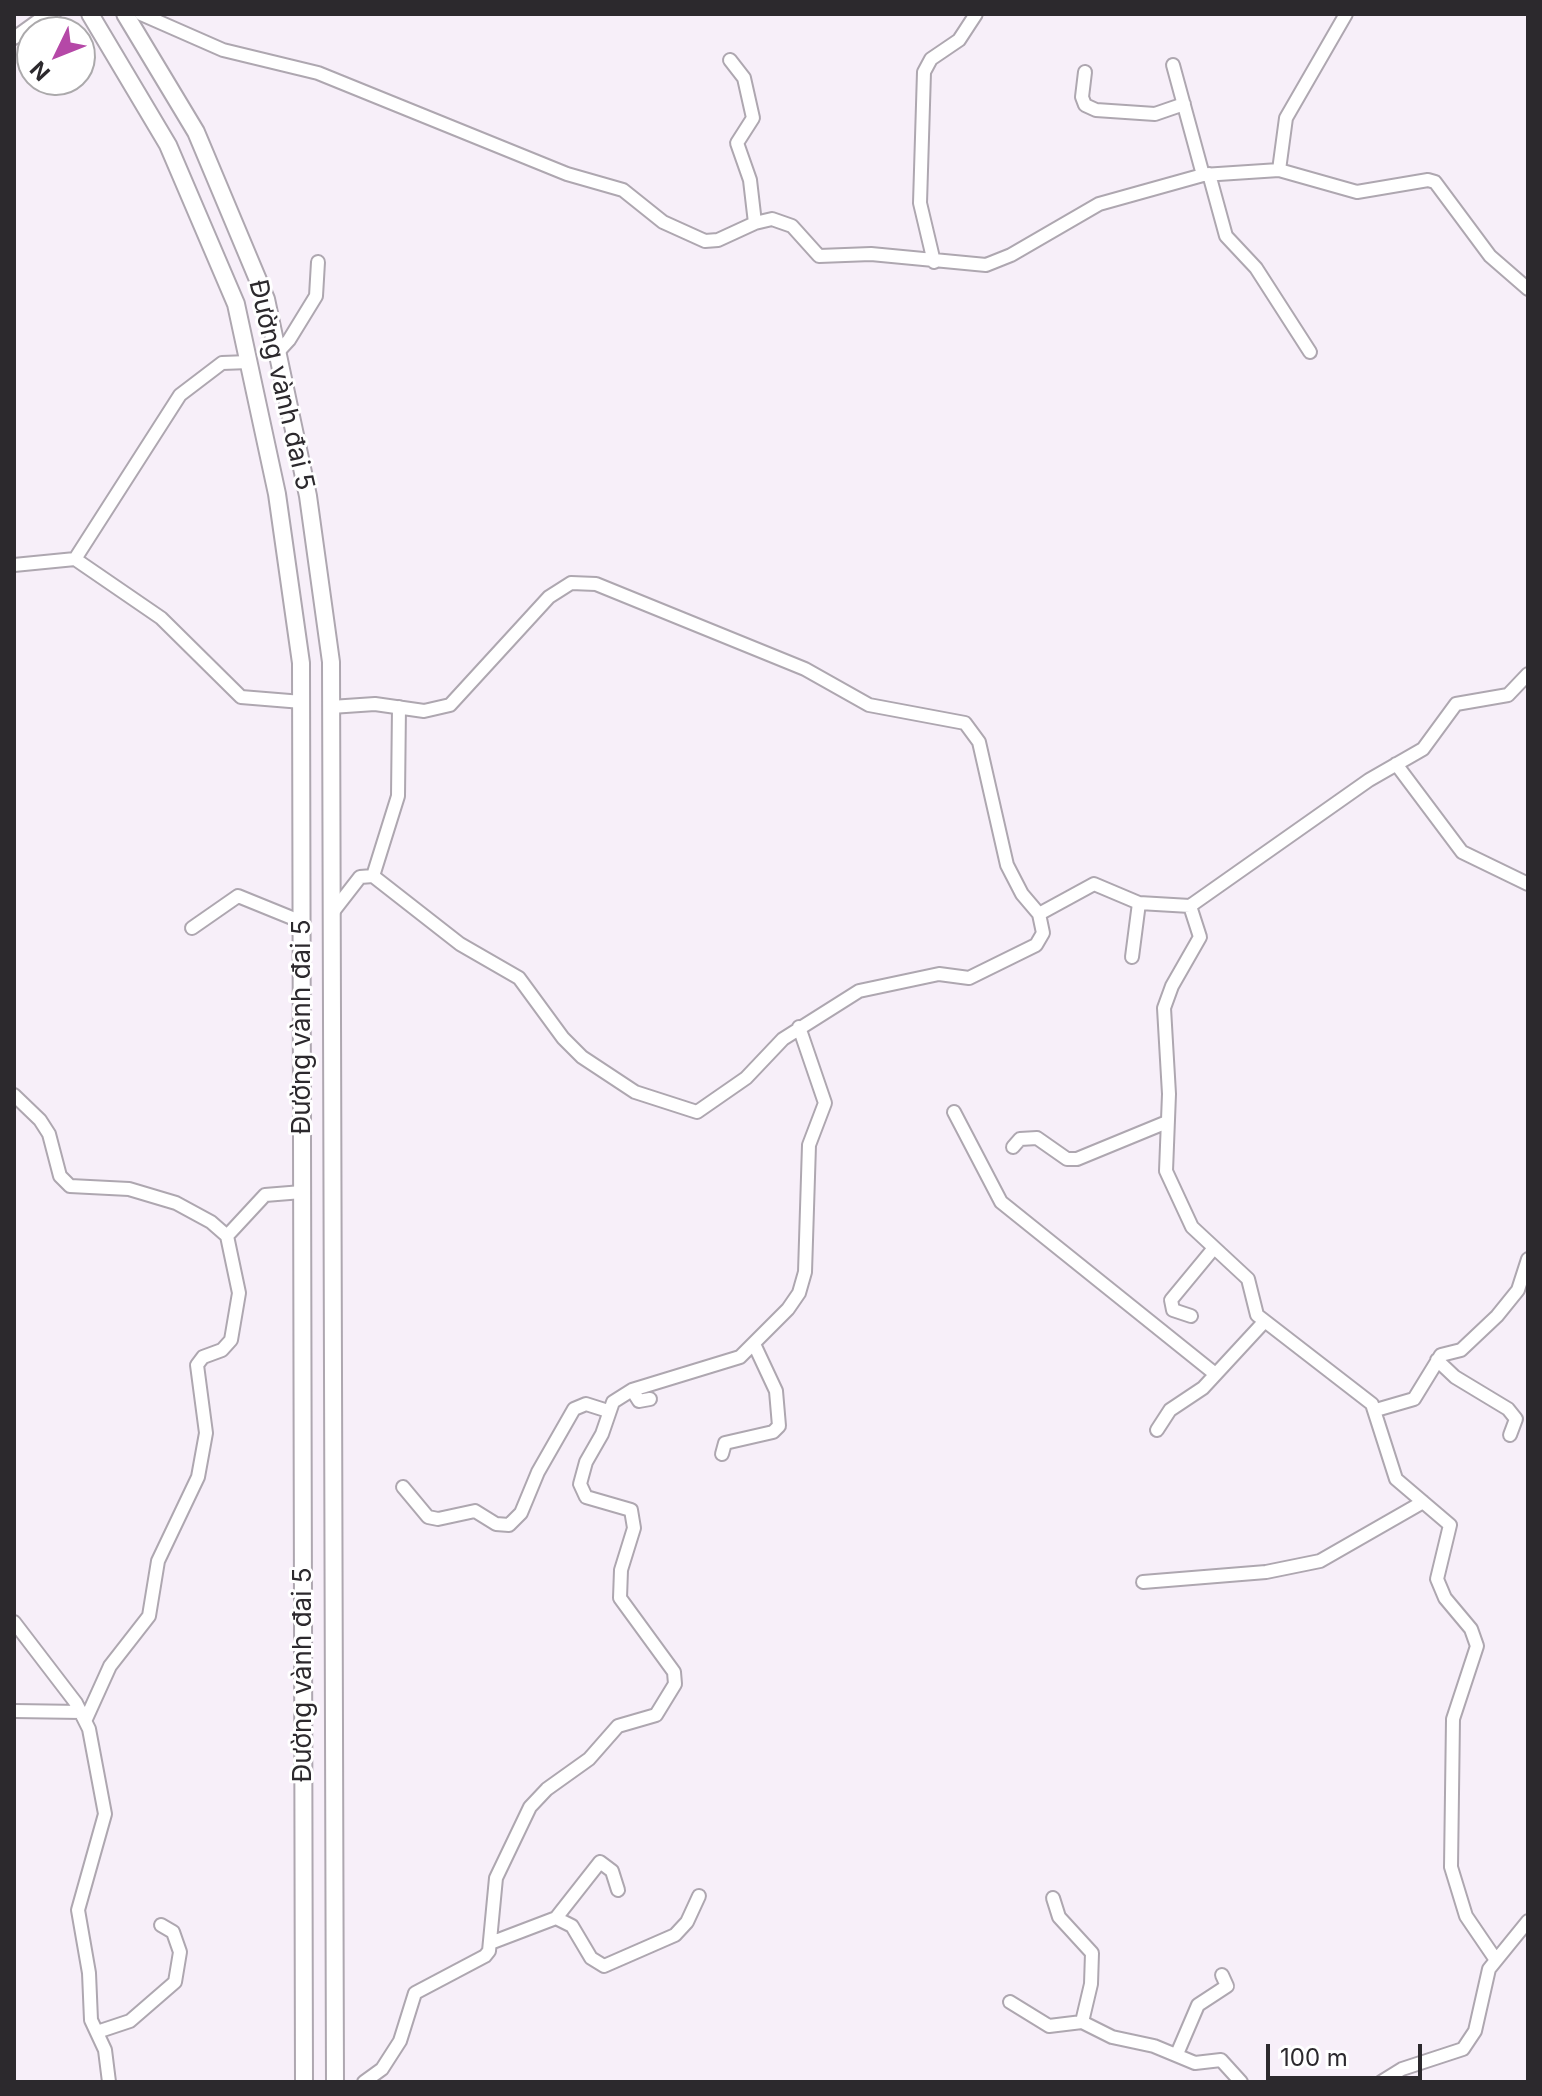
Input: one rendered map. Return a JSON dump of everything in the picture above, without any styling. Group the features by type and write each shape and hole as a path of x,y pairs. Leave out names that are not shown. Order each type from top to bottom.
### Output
{"main road":[{"name":"Đường vành đai 5","path":"90,14 168,145 236,304 277,494 301,663 304,2082"},
{"name":"Đường vành đai 5","path":"125,14 196,132 266,299 308,496 331,662 335,2082"}],"street":[{"path":"14,38 39,20 54,14"},
{"path":"141,14 223,50 318,73 567,174 623,190 663,222 705,241 718,240 755,223 783,221 819,256 871,254 970,266 999,261 1088,208 1206,175 1279,170 1357,192 1428,180 1435,182 1490,256 1528,289"},
{"path":"934,262 920,203 924,72 931,59 959,40 976,14"},
{"path":"1279,170 1286,118 1346,14"},
{"path":"730,60 744,78 753,118 737,143 750,180 755,223"},
{"path":"1173,65 1226,236 1256,268 1310,352"},
{"path":"1085,72 1082,97 1085,105 1096,110 1131,115 1155,114 1184,104"},
{"path":"278,352 316,296 318,262"},
{"path":"75,559 180,395 222,363 249,362"},
{"path":"14,565 75,559 161,618 241,697 302,702"},
{"path":"331,707 375,704 424,711 450,705 549,597 571,583 596,584 805,669 869,705 965,723 979,742 1007,865 1022,894 1039,914 1041,940 969,978 939,974 868,988 799,1027 783,1039 746,1078 702,1111 692,1111 644,1095 572,1047 519,978 460,944 373,876 360,877 332,913"},
{"path":"1039,914 1094,884 1139,903 1190,906 1430,742 1456,704 1508,695 1528,674"},
{"path":"373,876 398,796 399,707"},
{"path":"1396,764 1415,794 1462,852 1528,884"},
{"path":"192,928 238,896 302,922"},
{"path":"1132,957 1139,903"},
{"path":"1190,906 1200,937 1172,986 1164,1008 1165,1166 1192,1227 1248,1279 1253,1306 1264,1322 1376,1410 1396,1479 1450,1525 1437,1579 1445,1598 1471,1629 1477,1646 1453,1719 1450,1855 1453,1879 1466,1916 1496,1960"},
{"path":"364,2082 382,2069 400,2041 415,1993 485,1956 493,1942 496,1878 530,1807 547,1789 589,1759 618,1726 656,1715 675,1684 674,1672 620,1598 621,1570 634,1528 631,1510 594,1501 581,1491 586,1462 602,1434 613,1402 632,1390 732,1360 754,1344 795,1301 805,1272 809,1145 825,1103 799,1027"},
{"path":"14,1095 40,1120 49,1134 60,1176 70,1186 129,1189 176,1203 211,1222 227,1236 239,1293 231,1340 222,1350 203,1357 197,1365 206,1433 198,1477 158,1561 149,1616 110,1666 84,1716"},
{"path":"954,1112 1001,1202 1214,1373"},
{"path":"1013,1147 1020,1139 1037,1138 1067,1159 1077,1159 1167,1122"},
{"path":"227,1236 265,1195 302,1192"},
{"path":"1191,1316 1173,1310 1171,1300 1214,1248"},
{"path":"1376,1410 1414,1399 1437,1360 1466,1346 1497,1316 1518,1290 1528,1259"},
{"path":"1157,1430 1170,1410 1203,1388 1264,1322"},
{"path":"722,1454 725,1443 773,1432 779,1426 776,1391 754,1344"},
{"path":"1437,1360 1455,1377 1508,1409 1516,1419 1510,1435"},
{"path":"632,1390 639,1401 644,1403 650,1399"},
{"path":"403,1487 428,1517 438,1519 475,1511 496,1524 509,1525 521,1513 538,1472 574,1409 586,1404 608,1411"},
{"path":"1143,1582 1266,1572 1320,1561 1423,1502"},
{"path":"14,1622 84,1716 105,1814 78,1910 89,1973 91,2020 105,2050 109,2082"},
{"path":"14,1711 84,1716"},
{"path":"493,1942 556,1918 600,1862 612,1871 618,1890"},
{"path":"556,1918 572,1926 591,1958 604,1966 675,1935 687,1922 699,1896"},
{"path":"1053,1898 1059,1917 1092,1953 1091,1984 1082,2022"},
{"path":"1381,2082 1402,2069 1463,2049 1475,2031 1486,1979 1496,1960 1528,1921"},
{"path":"97,2032 130,2021 175,1982 180,1952 173,1932 161,1925"},
{"path":"1177,2054 1198,2005 1227,1986 1222,1975"},
{"path":"1010,2002 1049,2026 1082,2022 1112,2037 1177,2054 1195,2063 1221,2060 1241,2082"}]}
